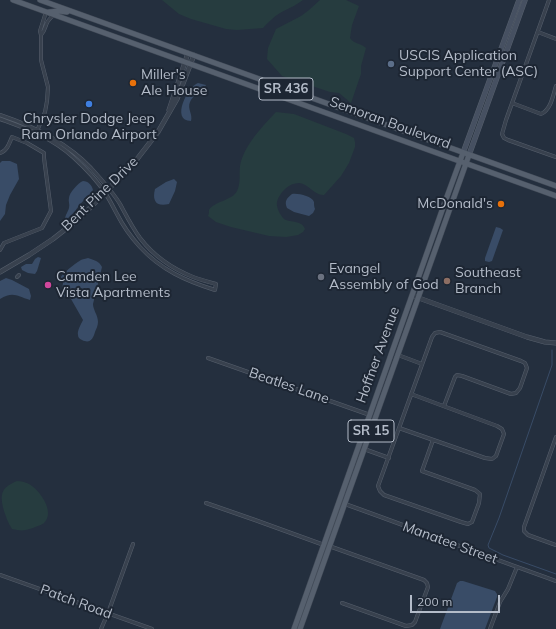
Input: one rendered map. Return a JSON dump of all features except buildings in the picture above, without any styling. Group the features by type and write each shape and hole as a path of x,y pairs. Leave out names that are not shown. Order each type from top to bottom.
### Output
{"main road":[{"name":"Semoran Boulevard","path":"13,0 556,196"},
{"name":"Semoran Boulevard","path":"40,0 556,186"},
{"name":"Hoffner Avenue","path":"294,629 460,161 519,0"},
{"name":"Hoffner Avenue","path":"300,629 524,0"},
{"path":"32,7 47,8 53,5"},
{"path":"46,12 59,11 82,15"},
{"path":"367,128 375,129 384,124"},
{"path":"364,449 362,442 371,419 370,414"},
{"path":"350,489 349,485 358,459 356,454"},
{"path":"329,546 328,538 331,530 331,524"},
{"path":"323,564 322,562 325,552 324,545"}],"street":[{"path":"549,0 502,134 504,138 508,140 556,157"},
{"path":"37,131 45,112 48,94 40,45 40,31 46,12"},
{"path":"41,35 44,32 47,21 54,15"},
{"path":"538,32 556,39"},
{"name":"Bent Pine Drive","path":"168,116 188,53"},
{"name":"Bent Pine Drive","path":"0,272 27,256 81,217 134,162 158,132 178,99 194,56"},
{"path":"512,103 541,114 549,107 556,86"},
{"path":"0,115 37,131 53,138 68,148 90,167 119,202 131,225 152,251 177,269 193,277 216,284 215,290 195,284 180,277 148,256 126,229 105,192 73,157 37,131 0,119"},
{"path":"0,154 5,152 12,137 27,143 44,153 51,211 42,228 4,243 1,249"},
{"path":"157,263 161,258"},
{"path":"412,296 527,337 545,342 556,343"},
{"path":"434,440 422,471 475,490 480,494 479,503 472,522 468,524 384,495 378,486 432,337 435,333 440,332 525,363 527,368 520,388 516,393 511,394 457,375 444,406"},
{"path":"398,355 422,364"},
{"name":"Beatles Lane","path":"208,358 370,414"},
{"path":"399,428 485,458 492,459 496,456 504,434 502,428 411,394"},
{"path":"556,437 524,527 524,531 528,535 556,545"},
{"path":"364,449 388,458"},
{"path":"206,503 324,545"},
{"name":"Manatee Street","path":"345,504 556,581"},
{"path":"101,629 133,544"},
{"path":"329,546 424,580 428,587 415,622 412,625 406,626 342,603"},
{"path":"490,629 500,602 508,589 517,567"},
{"name":"Patch Road","path":"0,575 152,629"}],"green space":[{"path":"162,0 303,0 277,15 263,28 237,30 226,29 191,19 179,14"},
{"path":"320,0 346,0 359,6 352,25 350,38 366,48 361,66 361,74 351,103 339,93 330,92 282,76 267,59 268,48 276,29 301,16"},
{"path":"276,112 294,114 346,134 354,138 355,142 355,147 349,163 341,176 324,195 318,194 306,185 299,183 290,185 281,193 277,204 281,215 284,219 301,224 305,229 298,235 286,237 269,236 231,227 216,222 208,216 211,207 232,197 237,191 240,166 245,151 254,137"},
{"path":"17,481 22,481 29,484 45,501 48,513 43,524 27,530 12,529 4,511 2,496 4,489 7,486"}],"water":[{"path":"198,83 206,85 203,90 191,99 189,107 191,121 185,119 181,110 186,96 194,85"},
{"path":"2,161 10,161 17,164 19,179 6,205 5,214 0,221 0,163"},
{"path":"174,179 177,182 169,204 158,204 154,197 155,189"},
{"path":"83,181 90,184 93,190 65,220 69,208 69,196 76,186"},
{"path":"292,194 304,195 311,198 314,202 315,209 313,213 309,216 294,212 287,208 286,200"},
{"path":"496,227 503,230 492,261 485,261 485,258"},
{"path":"38,257 41,258 35,274 22,270 21,267 26,264 32,264"},
{"path":"88,258 98,262 102,267 93,304 98,319 98,325 92,339 85,341 78,337 83,320 71,299 62,296 63,283 61,277 76,263"},
{"path":"6,278 29,289 31,296 30,300 12,295 8,295 0,299 0,281"},
{"path":"460,581 495,591 497,594 485,629 440,629 457,583"}],"waterway":[{"path":"552,350 552,365 499,518 488,545 489,548 503,555 556,574"}],"place":[{"name":"USCIS Application Support Center (ASC)","path":"391,64"},
{"name":"Miller's Ale House","path":"133,83"},
{"name":"Chrysler Dodge Jeep Ram Orlando Airport","path":"89,104"},
{"name":"McDonald's","path":"501,204"},
{"name":"Evangel Assembly of God","path":"321,277"},
{"name":"Southeast Branch","path":"447,281"},
{"name":"Camden Lee Vista Apartments","path":"48,285"}]}
